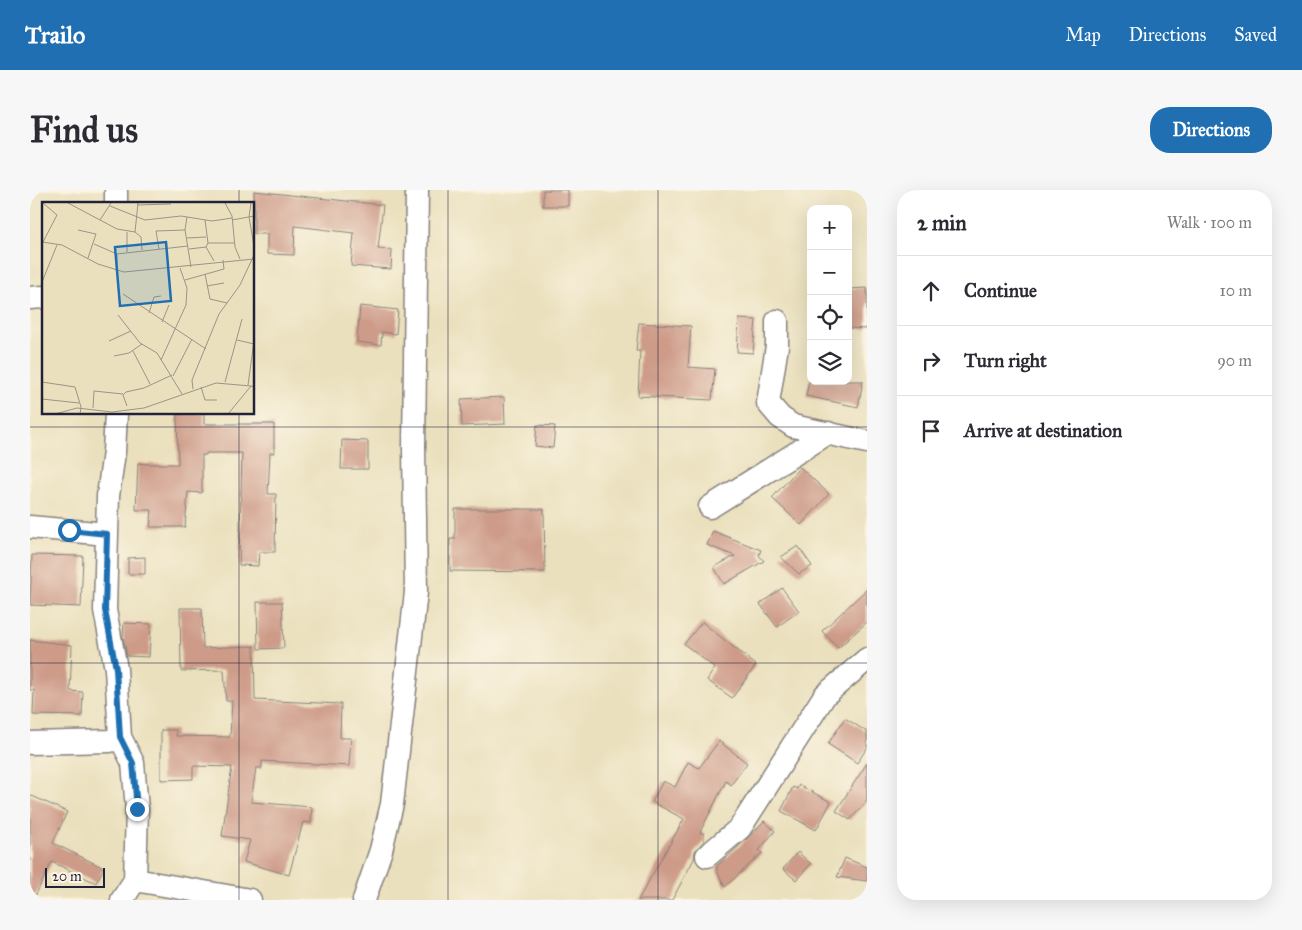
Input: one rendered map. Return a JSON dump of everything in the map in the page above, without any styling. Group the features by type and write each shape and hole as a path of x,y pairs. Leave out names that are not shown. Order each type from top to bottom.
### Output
{"street":[{"path":"364,900 381,850 392,804 416,592 414,448 417,190"},
{"path":"777,321 777,346 768,403 780,417 793,426 867,442"},
{"path":"116,415 114,452 108,496 105,610 116,669 120,737 133,763 137,809 135,880 122,900"},
{"path":"710,507 828,433"},
{"path":"30,527 107,534"},
{"path":"707,856 740,828 825,695 867,659"},
{"path":"30,743 110,742 120,737"},
{"path":"135,880 250,900"}],"building":[{"path":"543,190 568,190 568,206 543,206"},
{"path":"254,191 383,205 378,249 392,250 391,269 351,266 354,233 295,226 294,255 267,254 267,234 255,234"},
{"path":"867,288 867,329 852,328 852,289"},
{"path":"360,306 398,310 396,334 382,332 381,345 357,342"},
{"path":"739,319 756,320 753,353 737,352"},
{"path":"639,323 691,326 688,367 715,369 712,400 638,396 640,351 636,351"},
{"path":"852,381 863,381 858,407 806,396 808,385 852,385"},
{"path":"504,397 505,424 462,426 461,399"},
{"path":"177,415 204,415 204,424 274,424 274,453 270,453 268,494 276,494 275,552 259,552 258,566 239,565 242,453 206,453 206,455 202,455 202,493 188,492 185,527 150,527 152,510 136,510 138,463 178,464"},
{"path":"537,425 555,426 553,448 535,446"},
{"path":"342,440 368,441 368,469 341,469"},
{"path":"800,467 829,494 801,525 772,498"},
{"path":"455,509 544,509 545,572 450,571 450,539 455,539"},
{"path":"713,531 761,550 759,555 764,561 724,584 714,567 735,556 707,545"},
{"path":"798,546 812,566 799,574 781,557"},
{"path":"32,555 83,556 81,607 30,605"},
{"path":"145,557 145,574 128,574 128,558"},
{"path":"782,588 799,611 777,627 760,604"},
{"path":"867,589 867,622 838,648 822,631"},
{"path":"257,602 282,602 284,648 258,649"},
{"path":"180,608 202,608 203,648 254,646 255,700 341,704 340,738 351,738 349,766 262,761 262,768 256,768 251,802 312,807 311,823 303,822 289,875 244,862 250,840 222,836 232,767 193,766 193,779 161,780 161,730 176,730 176,736 230,737 232,701 226,701 224,670 181,671"},
{"path":"702,622 756,665 732,698 707,680 715,668 684,644"},
{"path":"124,623 151,624 149,657 127,656 123,636"},
{"path":"30,640 72,645 70,691 83,692 82,716 33,715 34,690 30,690"},
{"path":"845,718 867,732 867,748 857,763 828,744"},
{"path":"719,741 747,763 731,785 726,781 700,832 704,834 704,841 695,851 694,859 672,900 638,900 684,819 652,802 663,781 675,787 688,762 699,768"},
{"path":"867,763 867,801 850,820 836,811"},
{"path":"799,785 831,802 816,830 781,811 793,787 797,789"},
{"path":"30,795 67,812 53,843 104,868 96,883 52,862 33,900 30,900"},
{"path":"764,821 775,831 759,850 762,853 725,887 717,871 717,866"},
{"path":"798,852 811,864 796,880 783,869"},
{"path":"845,858 867,867 867,881 837,877"}],"route":[{"path":"69,530 107,534 105,610 116,669 120,737 133,763 137,809"}]}
